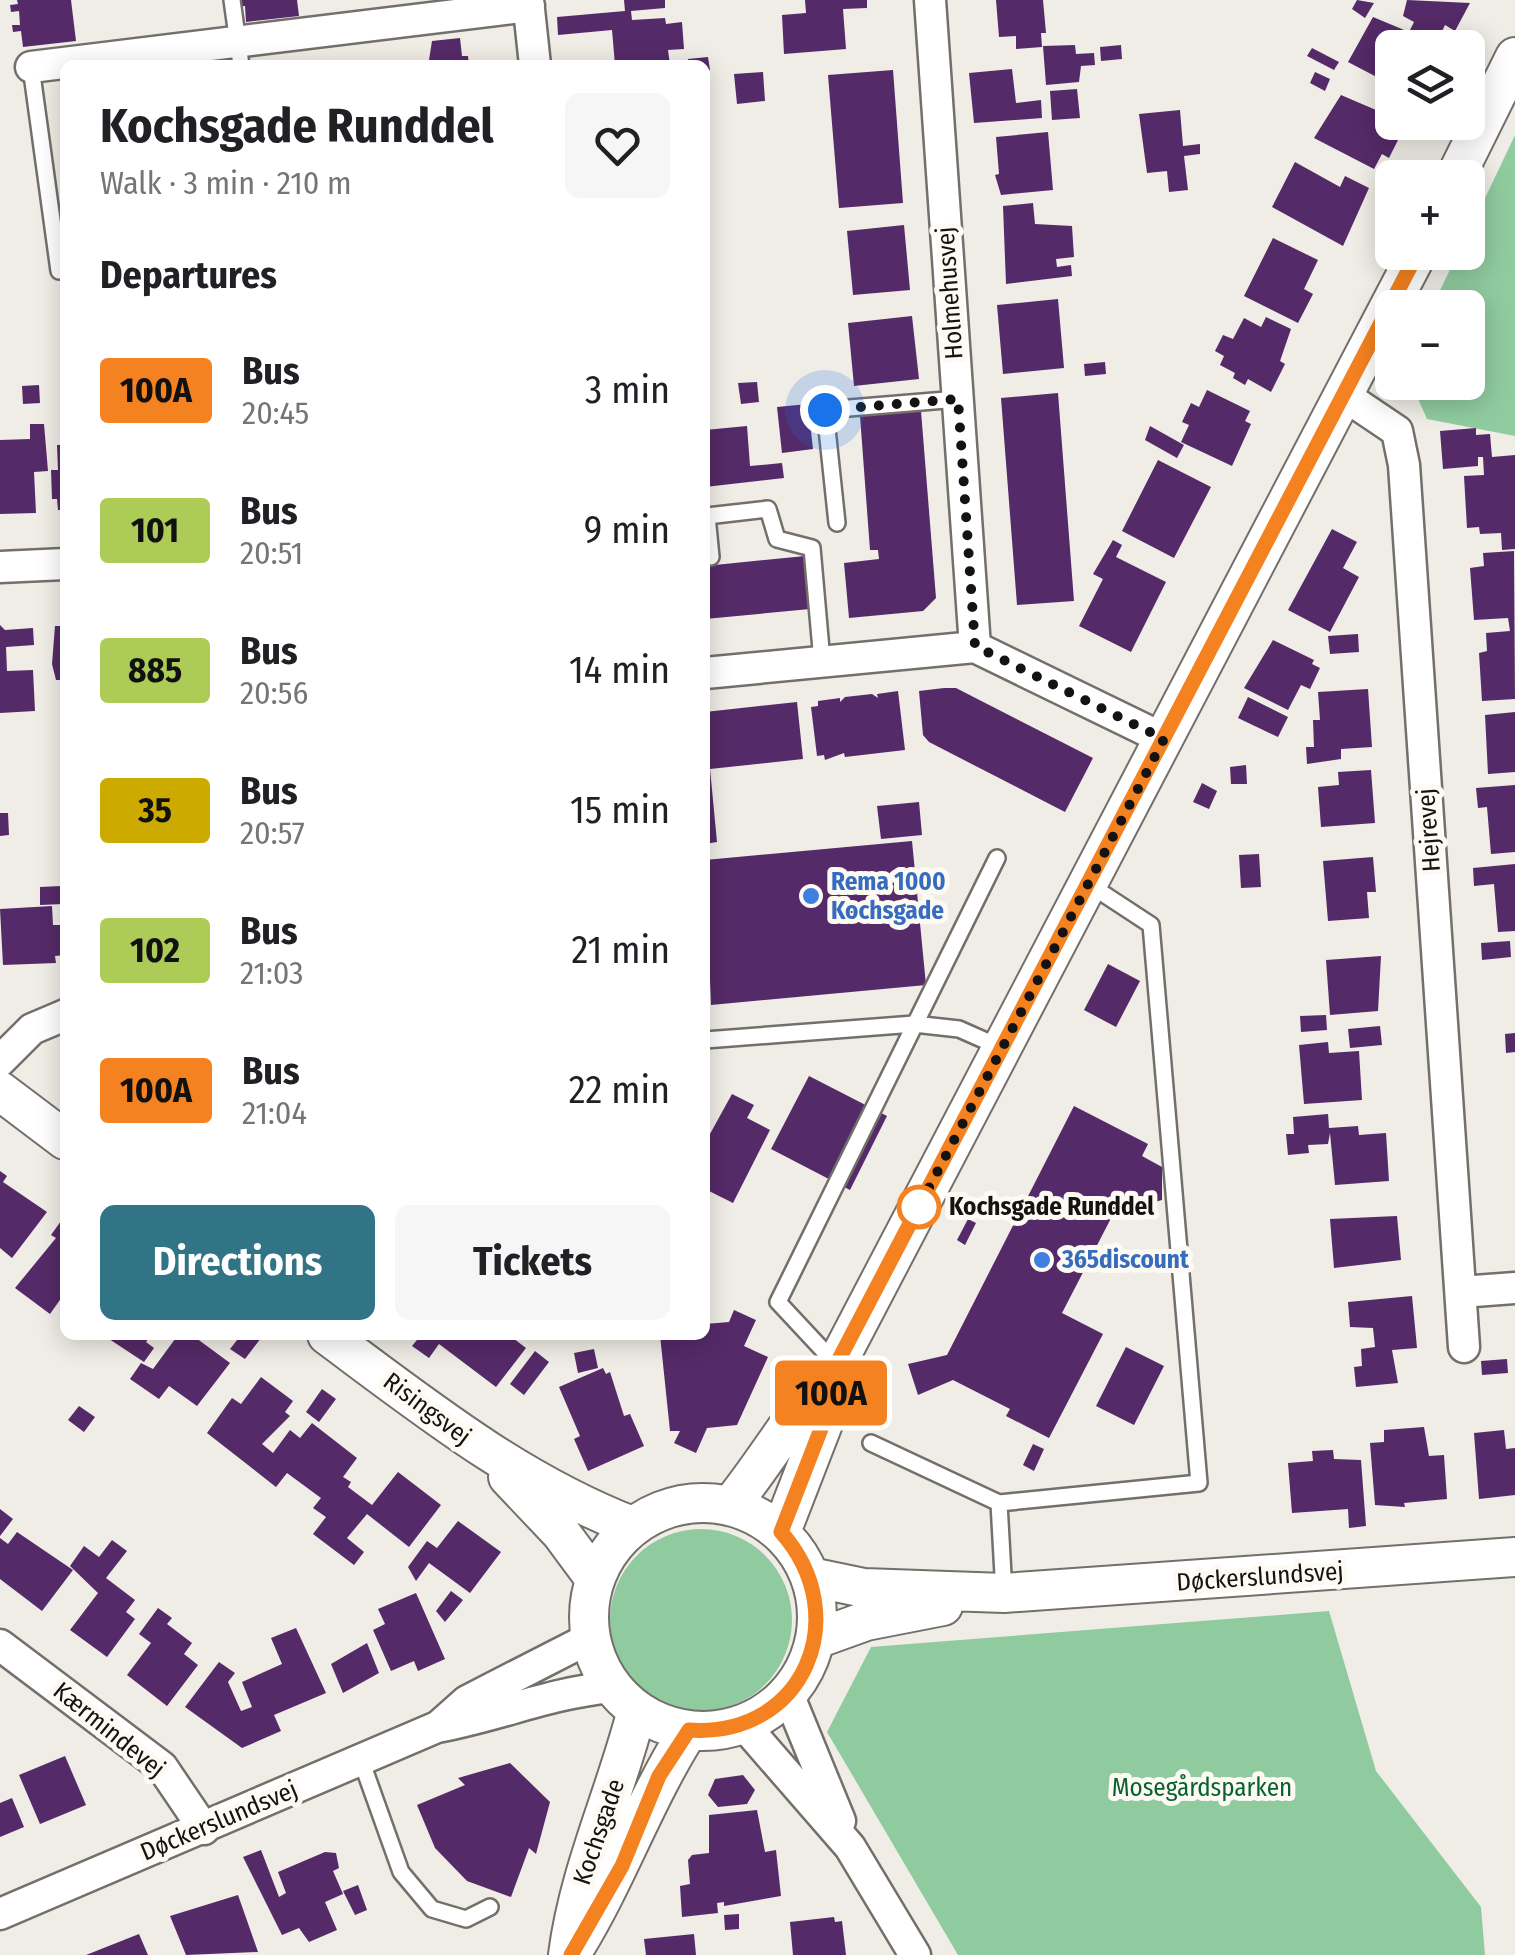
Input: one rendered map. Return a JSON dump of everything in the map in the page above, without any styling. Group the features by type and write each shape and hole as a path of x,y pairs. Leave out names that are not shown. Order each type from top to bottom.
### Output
{"street":[{"name":"Holmehusvej","path":"930,0 975,646"},
{"path":"135,60 239,53 529,3 535,60"},
{"path":"1464,160 1515,57"},
{"path":"31,67 60,65"},
{"path":"731,1505 769,1457 802,1402 836,1365 1409,270"},
{"name":"Hejrevej","path":"1345,396 1396,432 1404,465 1464,1346"},
{"path":"0,567 60,564"},
{"path":"710,672 975,646 1164,739"},
{"path":"0,1061 32,1029 60,1017"},
{"path":"0,1090 60,1136"},
{"path":"1460,1292 1515,1288"},
{"name":"Risingsvej","path":"334,1340 478,1447 582,1506 632,1526"},
{"path":"781,1532 826,1416 836,1365"},
{"name":"Risingsvej","path":"478,1447 562,1533 595,1579"},
{"path":"678,1505 731,1505 781,1532 812,1577 818,1605 816,1638 805,1670 788,1694 744,1725 689,1730 624,1699 590,1638 595,1579 610,1548 632,1526 678,1505"},
{"name":"Døckerslundsvej","path":"812,1577 864,1588 1004,1593 1515,1557"},
{"name":"Døckerslundsvej","path":"816,1638 866,1621 1004,1593"},
{"name":"Døckerslundsvej","path":"0,1914 437,1726 467,1702 590,1638"},
{"name":"Kærmindevej","path":"0,1645 162,1767 204,1829"},
{"name":"Døckerslundsvej","path":"437,1726 476,1720 560,1692 624,1699"},
{"path":"788,1694 850,1847 915,1955"},
{"name":"Kochsgade","path":"570,1955 575,1901 624,1763 624,1699"},
{"path":"744,1725 850,1847"},
{"name":"Kochsgade","path":"570,1955 622,1866 659,1776 689,1730"}],"lane":[{"path":"232,0 239,53"},
{"path":"31,67 59,272"},
{"path":"837,523 825,410 958,399"},
{"path":"710,516 768,509 777,540 812,548 822,661"},
{"path":"710,543 711,556"},
{"path":"836,1365 778,1302 997,858"},
{"path":"871,1443 999,1504 1199,1483 1151,926 1088,884"},
{"path":"710,1040 914,1024 959,1029 1002,1048"},
{"path":"999,1504 1004,1593"},
{"path":"361,1760 402,1872 432,1910 466,1919 490,1907"}],"green space":[{"path":"1515,135 1515,436 1427,419 1419,400 1485,400 1485,290 1440,290 1450,270 1485,270 1485,198"},
{"path":"701,1529 736,1536 765,1556 785,1585 792,1620 785,1655 765,1684 736,1704 701,1711 666,1704 637,1684 617,1655 610,1620 617,1585 637,1556 666,1536"},
{"name":"Mosegårdsparken","path":"1329,1611 1376,1771 1481,1907 1485,1955 958,1955 827,1732 871,1647"}],"building":[{"path":"17,0 71,0 76,41 23,47 21,31 13,32 12,25 20,25 19,11 11,12 10,5 18,4"},
{"path":"236,0 297,0 299,16 246,22 245,6 237,7"},
{"path":"624,0 665,0 665,8 631,11 632,20 665,18 666,24 682,22 684,49 668,50 669,60 615,60 612,30 558,35 557,17 625,11"},
{"path":"805,0 867,0 867,8 843,9 846,49 784,54 782,15 806,13"},
{"path":"996,0 1043,0 1046,33 1041,33 1042,47 1016,49 1016,36 999,37"},
{"path":"1357,0 1374,3 1365,18 1352,9"},
{"path":"1407,0 1470,3 1456,30 1445,25 1443,30 1410,30 1414,22 1403,16"},
{"path":"1373,17 1404,30 1375,30 1375,76 1348,62"},
{"path":"460,38 462,56 468,56 468,60 429,60 432,41"},
{"path":"1075,45 1076,54 1094,53 1095,65 1081,66 1079,82 1046,85 1043,46"},
{"path":"1121,45 1122,59 1101,61 1100,47"},
{"path":"1312,48 1339,62 1334,70 1307,56"},
{"path":"1012,69 1016,103 1041,100 1042,118 974,123 969,73"},
{"path":"893,70 903,203 839,208 828,75"},
{"path":"763,72 765,101 737,104 734,74"},
{"path":"1315,72 1330,79 1325,91 1310,83"},
{"path":"1077,89 1080,118 1052,120 1050,91"},
{"path":"1341,95 1375,110 1375,140 1398,140 1389,158 1382,154 1375,160 1374,169 1314,138"},
{"path":"1180,110 1183,146 1200,144 1200,154 1184,156 1188,190 1169,192 1167,171 1147,173 1139,114"},
{"path":"1048,132 1053,190 1001,195 995,175 999,174 996,137"},
{"path":"1295,162 1340,187 1345,176 1369,188 1343,246 1272,207"},
{"path":"1033,203 1035,224 1072,226 1074,257 1056,259 1057,267 1071,265 1072,276 1006,284 1003,206"},
{"path":"904,225 910,290 853,295 847,231"},
{"path":"1273,238 1318,260 1304,289 1313,294 1298,323 1244,296"},
{"path":"1058,299 1064,368 1003,374 997,305"},
{"path":"912,316 919,379 854,386 848,323"},
{"path":"1266,317 1291,329 1280,361 1285,364 1271,392 1248,379 1245,385 1233,378 1235,373 1220,365 1224,356 1215,351 1223,335 1233,339 1244,318 1261,327"},
{"path":"1105,362 1106,374 1085,376 1084,364"},
{"path":"757,382 759,402 741,404 738,383"},
{"path":"39,385 40,403 23,404 22,386"},
{"path":"1207,390 1250,411 1245,421 1251,424 1232,466 1181,442 1189,425 1182,422 1191,403 1199,407"},
{"path":"1058,393 1074,601 1017,605 1001,398"},
{"path":"808,404 813,449 782,453 777,407"},
{"path":"921,411 936,598 923,611 849,618 844,563 879,559 878,550 870,550 860,416"},
{"path":"30,424 44,424 48,471 34,472 36,513 0,514 0,440 30,439"},
{"path":"747,426 750,466 782,463 784,478 710,486 710,430"},
{"path":"1150,426 1184,445 1177,458 1145,440"},
{"path":"1476,428 1476,435 1490,434 1492,457 1515,455 1515,549 1502,550 1501,533 1480,534 1479,527 1467,528 1464,476 1484,475 1483,457 1478,457 1478,466 1443,469 1440,431"},
{"path":"60,445 60,510 57,499 52,499 51,470 58,470"},
{"path":"1158,460 1211,487 1174,558 1122,531"},
{"path":"1332,529 1357,542 1343,568 1359,577 1330,632 1288,610"},
{"path":"1113,540 1122,545 1116,557 1166,582 1131,652 1079,626 1103,579 1093,574"},
{"path":"1514,551 1515,699 1482,701 1479,653 1487,651 1486,633 1510,631 1508,618 1474,620 1470,568 1484,566 1483,553"},
{"path":"805,556 810,609 710,619 710,566"},
{"path":"0,625 5,630 33,628 34,645 6,647 7,671 33,670 35,711 0,713"},
{"path":"55,626 60,626 60,680 56,680 52,664"},
{"path":"1358,634 1359,652 1330,654 1328,636"},
{"path":"1273,640 1314,660 1312,664 1320,668 1310,689 1301,685 1288,710 1244,688"},
{"path":"956,688 1093,758 1065,812 929,742 923,735 919,691"},
{"path":"1368,689 1372,747 1341,749 1341,759 1307,764 1306,747 1314,747 1313,720 1320,720 1318,692"},
{"path":"898,691 905,750 845,757 844,753 825,760 824,755 817,756 811,707 818,706 818,701 840,698 840,702 845,697 872,694 878,698 877,694"},
{"path":"1248,697 1288,717 1278,737 1238,718"},
{"path":"797,702 803,759 710,769 710,711"},
{"path":"1515,712 1515,772 1488,774 1485,715"},
{"path":"1246,765 1247,784 1231,784 1230,767"},
{"path":"710,769 717,842 710,843"},
{"path":"1371,770 1375,823 1321,827 1318,787 1339,785 1338,772"},
{"path":"1202,783 1217,791 1209,809 1193,802"},
{"path":"1515,785 1515,852 1491,854 1487,807 1478,808 1476,788"},
{"path":"919,802 922,835 881,839 877,806"},
{"path":"0,813 8,813 9,835 0,836"},
{"name":"Rema 1000 Kochsgade","path":"912,841 926,985 711,1005 710,860"},
{"path":"1259,854 1261,887 1241,888 1239,855"},
{"path":"1373,857 1376,892 1367,892 1369,918 1328,921 1323,861"},
{"path":"1515,864 1515,931 1498,932 1494,884 1474,886 1473,868"},
{"path":"60,886 60,904 40,905 40,887"},
{"path":"52,906 53,925 60,925 60,956 55,956 56,963 3,965 0,909"},
{"path":"1510,941 1511,957 1482,960 1481,943"},
{"path":"1381,956 1378,1011 1330,1015 1326,960"},
{"path":"1108,964 1140,981 1116,1027 1084,1010"},
{"path":"1326,1015 1327,1030 1301,1032 1300,1016"},
{"path":"1380,1026 1382,1045 1350,1048 1348,1029"},
{"path":"1515,1033 1515,1052 1506,1053 1505,1034"},
{"path":"1328,1042 1329,1053 1359,1051 1362,1100 1304,1104 1299,1045"},
{"path":"809,1076 887,1116 850,1190 771,1149"},
{"path":"732,1094 754,1105 747,1118 770,1130 733,1203 710,1192 710,1134"},
{"name":"365discount","path":"1074,1106 1148,1144 1142,1156 1162,1167 1162,1200 1140,1206 1122,1197 1062,1313 1103,1334 1049,1438 1006,1416 1010,1409 953,1380 918,1395 908,1364 947,1355"},
{"path":"1328,1114 1329,1128 1358,1126 1359,1135 1386,1133 1389,1181 1335,1185 1330,1133 1328,1144 1308,1145 1309,1153 1288,1155 1286,1134 1294,1134 1293,1117"},
{"path":"0,1171 7,1176 3,1182 47,1212 12,1258 0,1248"},
{"path":"1397,1216 1401,1260 1334,1268 1330,1219"},
{"path":"968,1219 976,1223 965,1245 957,1240"},
{"path":"60,1222 60,1300 50,1314 15,1288 56,1238 51,1235"},
{"path":"1412,1296 1417,1348 1392,1350 1398,1383 1356,1387 1354,1367 1362,1366 1361,1349 1375,1347 1373,1328 1350,1327 1348,1302"},
{"path":"734,1310 756,1320 744,1346 768,1357 737,1425 707,1428 696,1453 674,1443 680,1431 670,1431 661,1340 710,1340 710,1324 729,1322"},
{"path":"111,1340 147,1340 154,1348 144,1362"},
{"path":"174,1340 199,1340 230,1363 197,1406 169,1386 159,1399 130,1379 141,1363 153,1369"},
{"path":"237,1340 259,1340 245,1359 230,1349"},
{"path":"417,1340 516,1340 526,1348 496,1387 439,1344 429,1358 412,1346"},
{"path":"1126,1347 1164,1366 1134,1425 1096,1406"},
{"path":"594,1349 598,1368 578,1373 574,1353"},
{"path":"535,1351 549,1362 524,1395 510,1384"},
{"path":"1507,1359 1508,1373 1482,1375 1481,1361"},
{"path":"603,1368 606,1374 610,1372 624,1416 630,1414 644,1446 588,1471 574,1439 580,1436 559,1387"},
{"path":"261,1377 293,1401 285,1412 290,1416 262,1444 273,1453 290,1430 300,1438 312,1423 357,1458 343,1477 351,1482 348,1487 372,1505 398,1472 441,1505 409,1547 367,1514 347,1538 364,1552 354,1565 313,1534 326,1517 313,1508 321,1498 287,1473 276,1487 207,1433 232,1398 241,1404"},
{"path":"322,1389 336,1399 319,1422 306,1412"},
{"path":"79,1406 95,1417 84,1432 68,1420"},
{"path":"1424,1427 1429,1456 1444,1455 1447,1499 1404,1503 1405,1507 1375,1505 1370,1443 1384,1442 1384,1430"},
{"path":"1504,1430 1506,1449 1515,1448 1515,1495 1479,1499 1474,1433"},
{"path":"1033,1444 1044,1449 1034,1471 1023,1465"},
{"path":"1333,1450 1334,1459 1361,1460 1366,1526 1349,1528 1348,1509 1292,1513 1288,1463 1313,1461 1312,1451"},
{"path":"0,1509 13,1519 0,1536"},
{"path":"458,1521 501,1552 470,1593 429,1563 416,1581 408,1567 427,1541 437,1548"},
{"path":"17,1532 73,1570 42,1611 0,1579 0,1538 8,1544"},
{"path":"112,1540 127,1551 106,1578 135,1600 126,1612 135,1619 107,1657 70,1630 98,1593 70,1566 84,1546 99,1557"},
{"path":"451,1591 463,1600 445,1622 436,1611"},
{"path":"416,1593 445,1659 418,1671 414,1661 391,1671 373,1630 385,1624 378,1609"},
{"path":"158,1608 172,1618 167,1624 192,1643 184,1654 198,1665 167,1706 127,1675 151,1643 139,1634"},
{"path":"296,1628 326,1693 274,1715 281,1731 242,1748 185,1707 219,1662 235,1673 228,1682 241,1711 252,1707 242,1682 282,1664 271,1638"},
{"path":"367,1643 379,1673 343,1693 331,1664"},
{"path":"65,1756 86,1805 40,1824 19,1775"},
{"path":"510,1763 550,1802 536,1854 529,1848 511,1897 467,1881 435,1848 417,1805 465,1785 458,1778"},
{"path":"743,1775 755,1790 747,1804 718,1807 708,1795 715,1779"},
{"path":"12,1798 24,1827 0,1837 0,1803"},
{"path":"757,1810 765,1852 776,1850 781,1896 724,1906 724,1902 717,1903 718,1913 682,1917 680,1886 690,1884 688,1860 692,1855 709,1853 709,1815"},
{"path":"261,1850 279,1897 286,1893 278,1872 325,1852 336,1853 339,1868 333,1871 343,1894 325,1902 337,1930 309,1942 299,1928 282,1935 243,1857"},
{"path":"358,1885 367,1910 355,1915 343,1891"},
{"path":"238,1895 258,1952 186,1955 170,1916"},
{"path":"739,1914 739,1929 725,1930 724,1915"},
{"path":"834,1917 835,1922 842,1921 846,1955 793,1955 790,1922"},
{"path":"139,1934 148,1955 86,1955"},
{"path":"694,1934 696,1955 646,1955 644,1939"}],"bus line":[{"name":"100A","path":"571,1955 622,1866 659,1776 689,1730 744,1725 788,1694 805,1670 816,1638 818,1605 812,1577 781,1532 826,1416 836,1365 1409,270"}],"place":[{"name":"Rema 1000 Kochsgade","path":"811,896"},
{"name":"Kochsgade Runddel","path":"919,1207"},
{"name":"365discount","path":"1042,1260"}],"route":[{"path":"825,410 958,399 975,646 1164,739 919,1207"}]}
